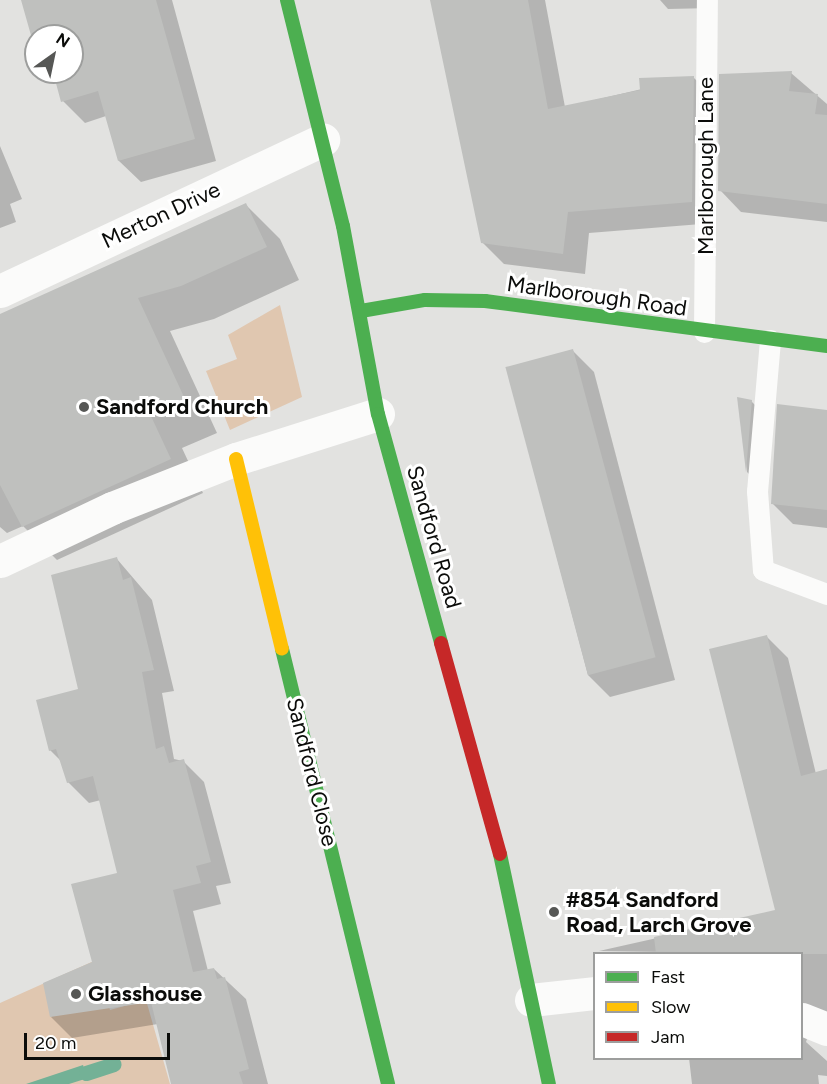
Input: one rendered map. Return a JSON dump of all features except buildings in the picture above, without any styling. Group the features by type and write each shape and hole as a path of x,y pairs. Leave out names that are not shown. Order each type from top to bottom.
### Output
{"main road":[{"name":"Sandford Road","path":"287,0 361,311 378,414 501,859 549,1084"},
{"name":"Marlborough Road","path":"361,311 426,300 485,301 704,332 827,346"},
{"name":"Sandford Close","path":"236,459 388,1084"}],"street":[{"name":"Merton Drive","path":"0,291 322,140"},
{"path":"0,561 112,508 236,459 378,414"},
{"path":"531,1000 593,993"},
{"path":"803,1020 827,1029"}],"lane":[{"name":"Marlborough Lane","path":"704,332 707,0"},
{"path":"770,340 757,491 763,570 827,594"}],"shaded area":[{"path":"280,305 302,397 230,430 206,371 237,359 228,335"},
{"path":"96,960 110,1010 146,1000 170,1084 0,1084 0,1003"},
{"path":"83,1065 88,1078 69,1084 26,1084"}],"waterway":[{"path":"86,1073 114,1064"}],"traffic: fast":[{"path":"287,0 343,226 378,414 441,643"},
{"path":"361,311 425,300 485,301 827,346"},
{"path":"282,649 388,1084"},
{"path":"500,854 549,1084"}],"traffic: slow":[{"path":"236,459 282,649"}],"traffic: jam":[{"path":"441,643 500,854"}],"place":[{"name":"Sandford Church","path":"84,407"},
{"name":"#854 Sandford Road, Larch Grove","path":"554,912"},
{"name":"Glasshouse","path":"76,994"}]}
